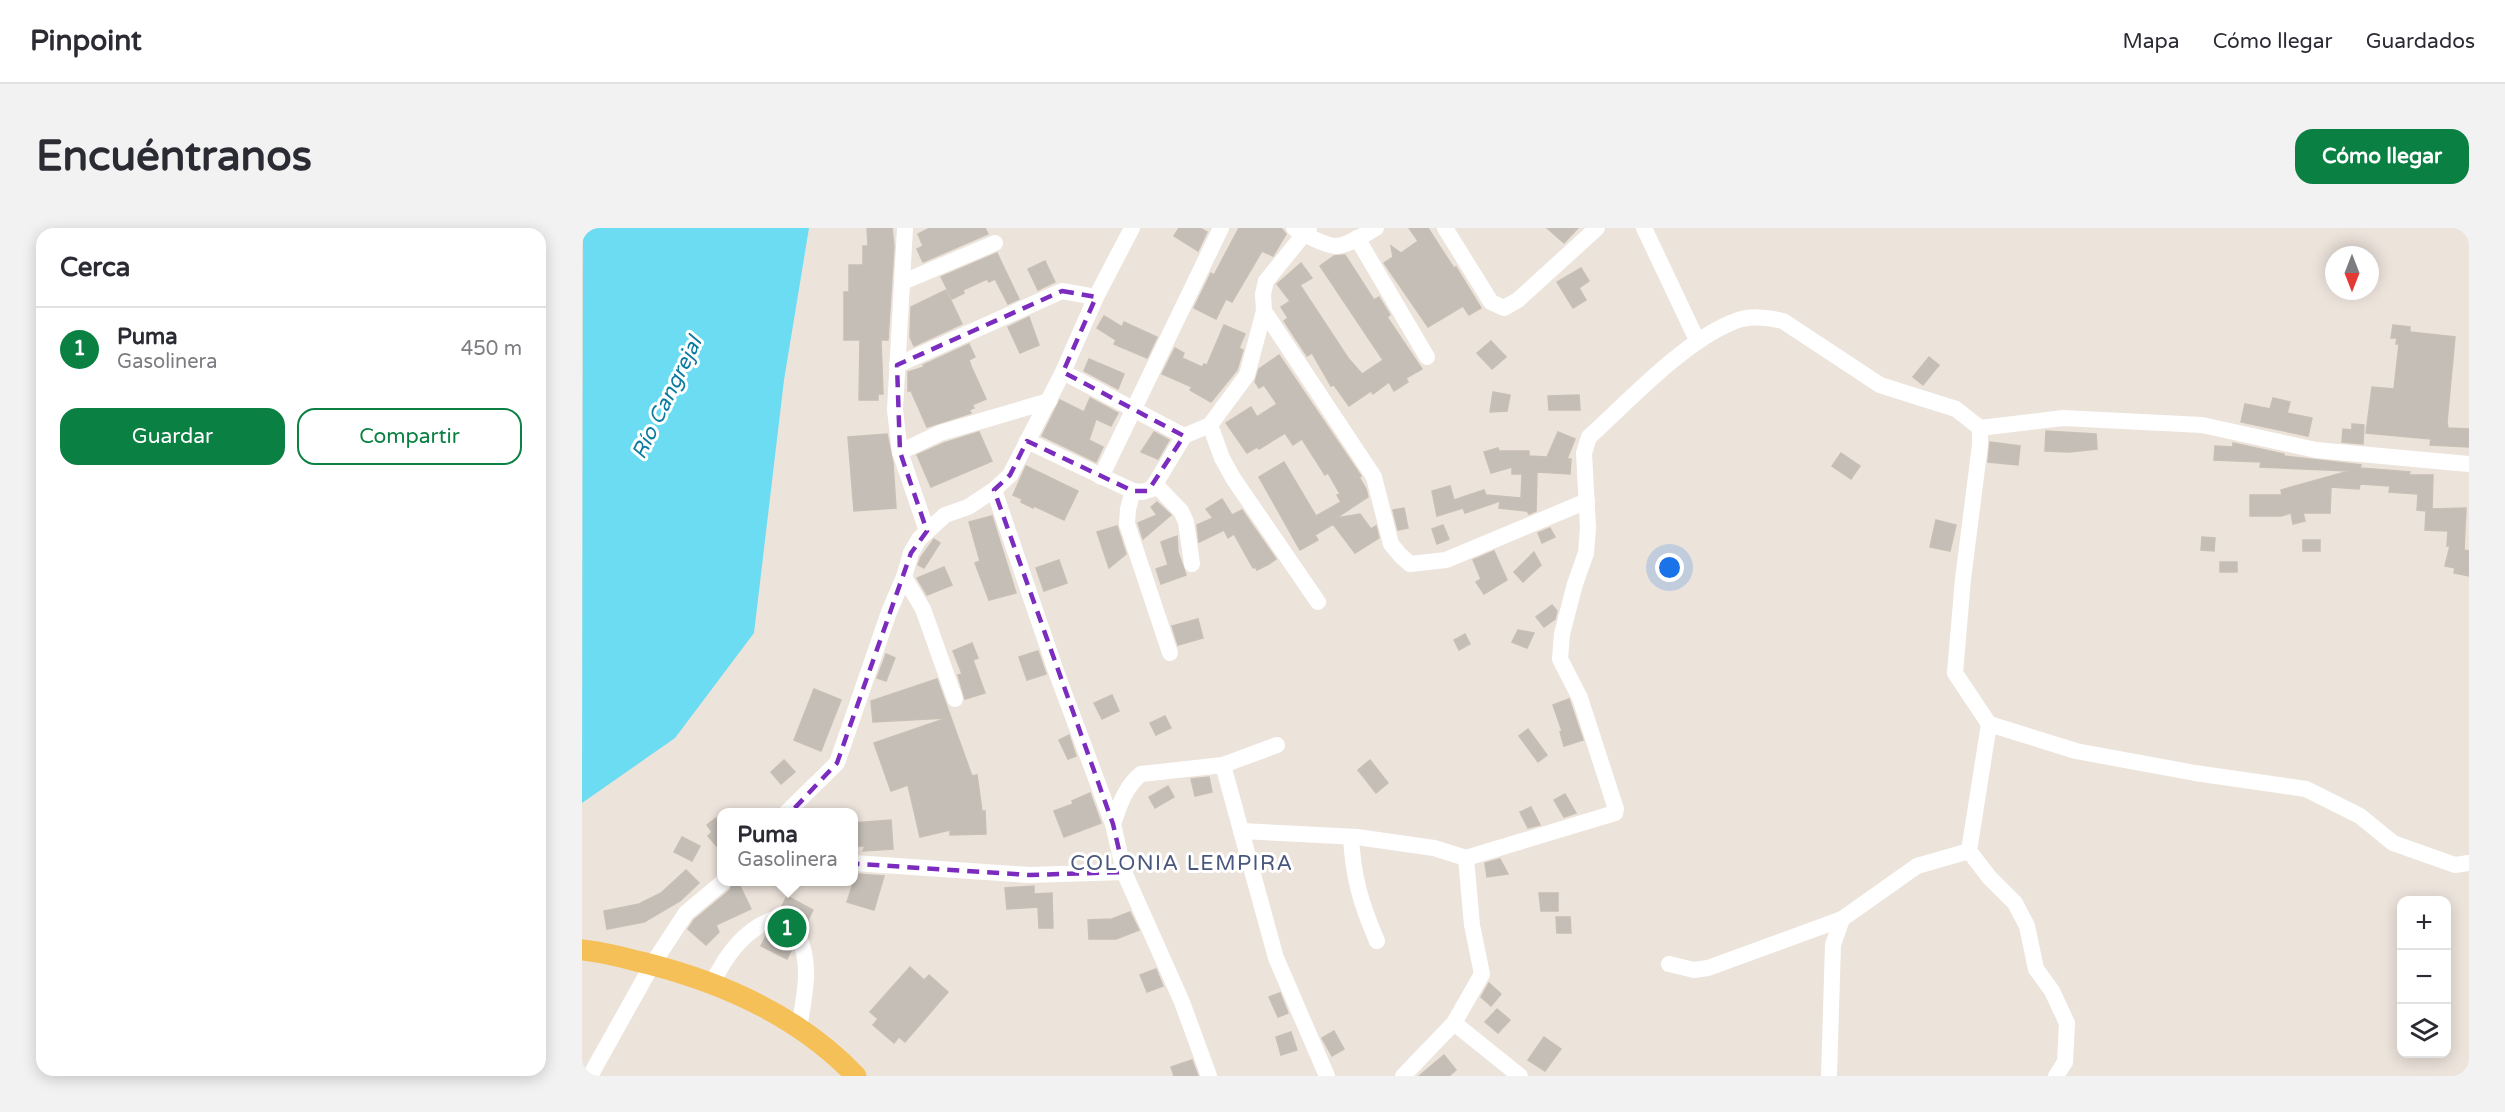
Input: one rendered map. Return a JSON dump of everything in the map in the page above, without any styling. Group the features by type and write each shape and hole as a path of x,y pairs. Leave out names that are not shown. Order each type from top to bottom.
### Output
{"main road":[{"path":"582,950 600,952 713,982 773,1012 800,1029 826,1048 856,1076"}],"street":[{"path":"905,228 895,410 900,452 927,531"},
{"path":"792,808 837,763 911,553 927,531 945,515 968,507 994,490 1010,475 1063,372 1096,297 1132,228"},
{"path":"1101,477 1221,228"},
{"path":"1027,441 1133,491 1148,491 1155,484 1185,436 1210,425 1247,375 1264,311 1263,294 1266,281 1303,230 1335,246 1376,228"},
{"path":"1445,228 1491,302 1504,308 1518,300 1597,228"},
{"path":"1644,228 1697,340"},
{"path":"1357,238 1427,357"},
{"path":"903,282 995,243"},
{"path":"897,365 1062,291 1096,297"},
{"path":"1264,311 1374,477 1391,544 1410,564 1446,560 1587,501"},
{"path":"1241,831 1351,837 1434,848 1466,858 1615,813 1616,809 1606,776 1580,698 1560,658 1562,634 1586,553 1587,501 1584,453 1588,437 1697,340 1734,321 1765,316 1782,321 1880,385 1956,409 1980,428 2063,418 2202,425 2316,450 2469,464"},
{"path":"1063,372 1185,436"},
{"path":"900,452 940,433 1048,401"},
{"path":"1210,425 1222,458 1233,478 1318,602"},
{"path":"1980,428 1954,673 1989,724 2076,751 2195,773 2306,789 2360,816 2393,843 2455,865 2469,863"},
{"path":"1155,484 1181,511 1186,522 1191,564"},
{"path":"994,490 1057,674 1113,824 1124,872 1182,1002 1209,1076"},
{"path":"1133,491 1127,524 1170,653"},
{"path":"904,577 923,609 955,699"},
{"path":"1989,724 1969,851 1989,877 2015,903 2026,926 2036,969 2052,991 2067,1023 2065,1062 2056,1076"},
{"path":"1113,824 1123,796 1131,783 1141,774 1223,765 1277,745"},
{"path":"1223,765 1276,958 1327,1076"},
{"path":"1351,837 1352,859 1360,902 1377,941"},
{"path":"1670,964 1694,970 1708,968 1842,919 1917,866 1969,851"},
{"path":"1403,1076 1454,1023 1482,974 1472,925 1466,858"},
{"path":"858,863 1029,874 1124,872"},
{"path":"590,1076 652,965 686,913 718,886"},
{"path":"713,982 723,963 740,942 758,924 775,919"},
{"path":"1829,1076 1833,945 1842,919"},
{"path":"799,937 805,949 808,971 800,1029"},
{"path":"1454,1023 1520,1076"}],"highlighted area":[{"path":"1062,291 1096,297 1063,372 1184,436 1148,491 1133,491 1027,441 1010,475 994,490 1113,824 1124,872 1029,875 828,862 732,875 837,763 911,553 927,531 900,452 897,365"}],"water":[{"name":"Río Cangrejal","path":"583,228 809,228 784,380 754,633 675,738 582,803"}],"building":[{"path":"867,228 892,228 894,246 888,340 881,340 883,394 878,394 878,400 859,400 860,340 844,340 844,292 849,292 849,265 863,265 863,246 868,246"},
{"path":"930,228 985,228 988,234 923,262 917,249 923,246 918,234"},
{"path":"1179,228 1200,228 1207,232 1198,251 1174,236"},
{"path":"1239,228 1281,228 1286,234 1273,256 1262,251 1232,302 1226,299 1216,319 1194,308 1211,273 1214,275"},
{"path":"1409,228 1428,228 1454,268 1456,267 1481,308 1469,315 1463,306 1428,327 1384,263 1393,257 1391,246 1401,253 1418,241"},
{"path":"1547,228 1578,228 1564,243"},
{"path":"997,253 1019,299 1008,304 995,279 989,282 987,279 963,290 964,293 952,299 941,277"},
{"path":"1345,255 1374,300 1379,297 1390,315 1387,317 1422,369 1406,378 1408,382 1394,391 1389,382 1373,394 1371,391 1349,406 1334,385 1331,386 1312,353 1307,356 1284,321 1288,318 1281,307 1290,301 1277,284 1301,263 1312,278 1300,285 1348,358 1362,374 1383,360 1320,266 1334,256"},
{"path":"1045,261 1055,282 1038,290 1028,269"},
{"path":"1581,268 1589,281 1579,288 1586,300 1573,308 1557,282"},
{"path":"946,290 962,324 914,346 910,337 911,307"},
{"path":"1104,316 1122,327 1124,322 1157,337 1147,358 1114,344 1116,340 1097,328"},
{"path":"1029,317 1039,345 1020,353 1008,327"},
{"path":"1224,325 1245,334 1239,348 1243,350 1237,370 1211,402 1190,390 1192,387 1162,374 1175,348 1184,353 1182,358 1202,367 1204,364 1207,365"},
{"path":"2393,325 2410,327 2410,332 2455,337 2447,422 2448,428 2469,429 2469,447 2430,445 2431,439 2366,433 2372,387 2394,389 2399,344 2396,344 2397,338 2391,338"},
{"path":"1491,341 1506,357 1492,369 1477,353"},
{"path":"969,344 975,357 969,360 986,399 972,405 974,408 969,410 971,413 927,427 911,391 908,391 908,372 924,367 923,365"},
{"path":"1279,355 1361,476 1359,477 1366,489 1368,497 1336,518 1360,514 1371,529 1376,526 1379,538 1355,553 1333,524 1315,535 1318,540 1300,550 1259,477 1284,462 1316,516 1341,502 1337,495 1340,494 1328,473 1325,475 1302,439 1293,445 1285,433 1259,449 1257,447 1247,453 1226,423 1251,407 1257,417 1277,404 1264,385 1259,388 1255,382 1259,369"},
{"path":"1929,357 1939,365 1923,385 1913,377"},
{"path":"1089,359 1124,374 1118,389 1084,371"},
{"path":"1493,392 1510,395 1507,411 1490,412"},
{"path":"1579,395 1580,410 1549,410 1548,396"},
{"path":"1090,398 1118,413 1111,426 1096,419 1089,440 1103,447 1096,462 1042,436 1060,400 1084,412"},
{"path":"2273,398 2290,402 2287,413 2312,418 2308,436 2241,422 2245,404 2270,409"},
{"path":"2352,424 2364,425 2363,444 2342,442 2343,429 2352,430"},
{"path":"2046,431 2096,434 2097,449 2069,452 2045,451"},
{"path":"979,432 992,461 931,487 917,455 944,443"},
{"path":"1154,432 1169,440 1158,459 1141,452"},
{"path":"1558,432 1575,439 1567,459 1571,459 1570,474 1537,472 1536,511 1529,514 1527,511 1499,508 1500,501 1465,513 1463,508 1437,516 1432,491 1450,486 1454,500 1484,490 1486,495 1521,498 1522,474 1512,474 1512,467 1491,473 1484,452 1498,448 1499,451 1529,451 1529,456 1547,457"},
{"path":"887,434 893,463 896,508 854,511 848,437"},
{"path":"1990,442 2020,446 2018,465 1988,462"},
{"path":"2233,443 2284,454 2284,456 2361,465 2360,468 2410,472 2409,475 2433,475 2432,509 2466,508 2464,550 2469,551 2469,576 2454,573 2455,568 2445,566 2450,546 2447,546 2448,531 2425,530 2426,511 2417,510 2418,494 2389,492 2390,486 2360,484 2359,489 2331,487 2330,513 2303,513 2305,521 2293,524 2291,513 2281,516 2250,516 2250,495 2282,495 2281,490 2349,471 2260,467 2261,462 2214,460 2215,446 2233,447"},
{"path":"1841,453 1860,466 1851,479 1832,466"},
{"path":"1026,466 1078,491 1064,520 1034,506 1033,508 1013,495"},
{"path":"1222,499 1232,515 1242,510 1276,559 1257,570 1253,568 1234,534 1228,538 1224,530 1199,542 1197,525 1213,518 1206,509"},
{"path":"1157,502 1171,515 1143,539 1138,523 1157,515 1151,507"},
{"path":"1404,508 1408,528 1398,530 1393,510"},
{"path":"992,516 1016,593 989,600 975,563 980,561 969,522"},
{"path":"1936,520 1956,525 1950,551 1930,547"},
{"path":"1443,525 1449,539 1437,544 1432,529"},
{"path":"1117,526 1126,554 1109,568 1097,532"},
{"path":"1550,528 1555,537 1542,543 1538,533"},
{"path":"1177,536 1178,552 1186,575 1161,584 1156,569 1168,565 1161,542"},
{"path":"2202,537 2215,538 2214,551 2201,550"},
{"path":"934,539 940,543 924,568 918,565"},
{"path":"2303,540 2320,540 2320,551 2303,551"},
{"path":"1494,551 1507,580 1484,594 1476,582 1481,579 1473,560"},
{"path":"1534,552 1541,565 1523,582 1514,572"},
{"path":"1059,560 1067,583 1044,591 1036,568"},
{"path":"2220,562 2237,562 2237,572 2220,572"},
{"path":"944,567 952,585 927,595 917,578"},
{"path":"1552,605 1557,611 1555,619 1544,627 1536,617"},
{"path":"1198,619 1203,638 1178,645 1172,626"},
{"path":"1518,630 1534,633 1527,648 1512,642"},
{"path":"1465,634 1470,644 1459,650 1454,640"},
{"path":"972,643 978,658 973,660 985,693 965,699 958,675 962,674 953,651"},
{"path":"1038,651 1046,674 1027,680 1019,657"},
{"path":"886,654 895,658 886,681 877,678"},
{"path":"937,679 972,776 977,775 982,811 985,811 986,834 950,835 950,830 920,837 908,785 891,791 874,743 947,718 873,722 871,701"},
{"path":"814,689 841,700 821,751 794,740"},
{"path":"1112,695 1119,711 1102,719 1094,703"},
{"path":"1569,699 1583,740 1564,746 1560,732 1562,731 1553,705"},
{"path":"1165,716 1171,728 1156,735 1150,723"},
{"path":"1528,729 1547,755 1538,762 1519,736"},
{"path":"1069,735 1076,756 1068,759 1059,740"},
{"path":"784,760 795,772 781,784 771,772"},
{"path":"1370,760 1388,783 1376,793 1358,770"},
{"path":"1209,777 1212,792 1195,796 1191,779"},
{"path":"1168,786 1174,797 1155,808 1149,797"},
{"path":"1090,793 1101,823 1064,837 1054,811 1073,804 1072,801"},
{"path":"1565,794 1576,813 1564,817 1554,800"},
{"path":"1531,807 1540,825 1528,828 1520,812"},
{"path":"717,819 717,846 708,836 712,832 707,825"},
{"path":"891,820 893,849 863,851 865,846 858,846 858,823"},
{"path":"682,837 700,846 692,861 674,852"},
{"path":"1500,859 1508,874 1487,877 1485,863"},
{"path":"686,870 699,883 680,901 644,922 607,929 604,911 639,904 661,893"},
{"path":"858,874 884,876 874,910 847,902 852,886 858,886"},
{"path":"732,886 740,886 751,909 716,925 719,932 706,945 688,929 694,920 730,890"},
{"path":"1034,886 1034,894 1052,893 1053,928 1039,928 1038,907 1007,909 1005,888"},
{"path":"1539,893 1558,893 1558,911 1541,911"},
{"path":"787,896 813,910 804,928 796,927 791,931 789,940 792,949 787,959 761,946 767,934 783,925 785,916 780,910"},
{"path":"1130,912 1139,930 1116,939 1089,939 1088,920 1112,919"},
{"path":"1556,917 1570,917 1571,933 1557,933"},
{"path":"910,967 924,980 929,975 948,992 905,1042 899,1037 894,1043 873,1025 878,1019 870,1012"},
{"path":"1156,969 1163,986 1147,992 1140,975"},
{"path":"1489,983 1501,994 1491,1006 1481,997"},
{"path":"1280,993 1288,1013 1278,1017 1269,997"},
{"path":"1497,1009 1510,1020 1498,1033 1485,1022"},
{"path":"1334,1031 1344,1049 1332,1056 1322,1038"},
{"path":"1291,1032 1297,1050 1281,1055 1276,1037"},
{"path":"1544,1037 1561,1049 1545,1071 1528,1060"},
{"path":"1444,1055 1456,1070 1449,1076 1419,1076"},
{"path":"1192,1060 1198,1076 1174,1076 1171,1067"}],"tunnel":[{"path":"775,919 799,937"}],"place":[{"name":"Puma","path":"787,928"}],"district":[{"name":"COLONIA LEMPIRA","path":"1182,863"}]}
